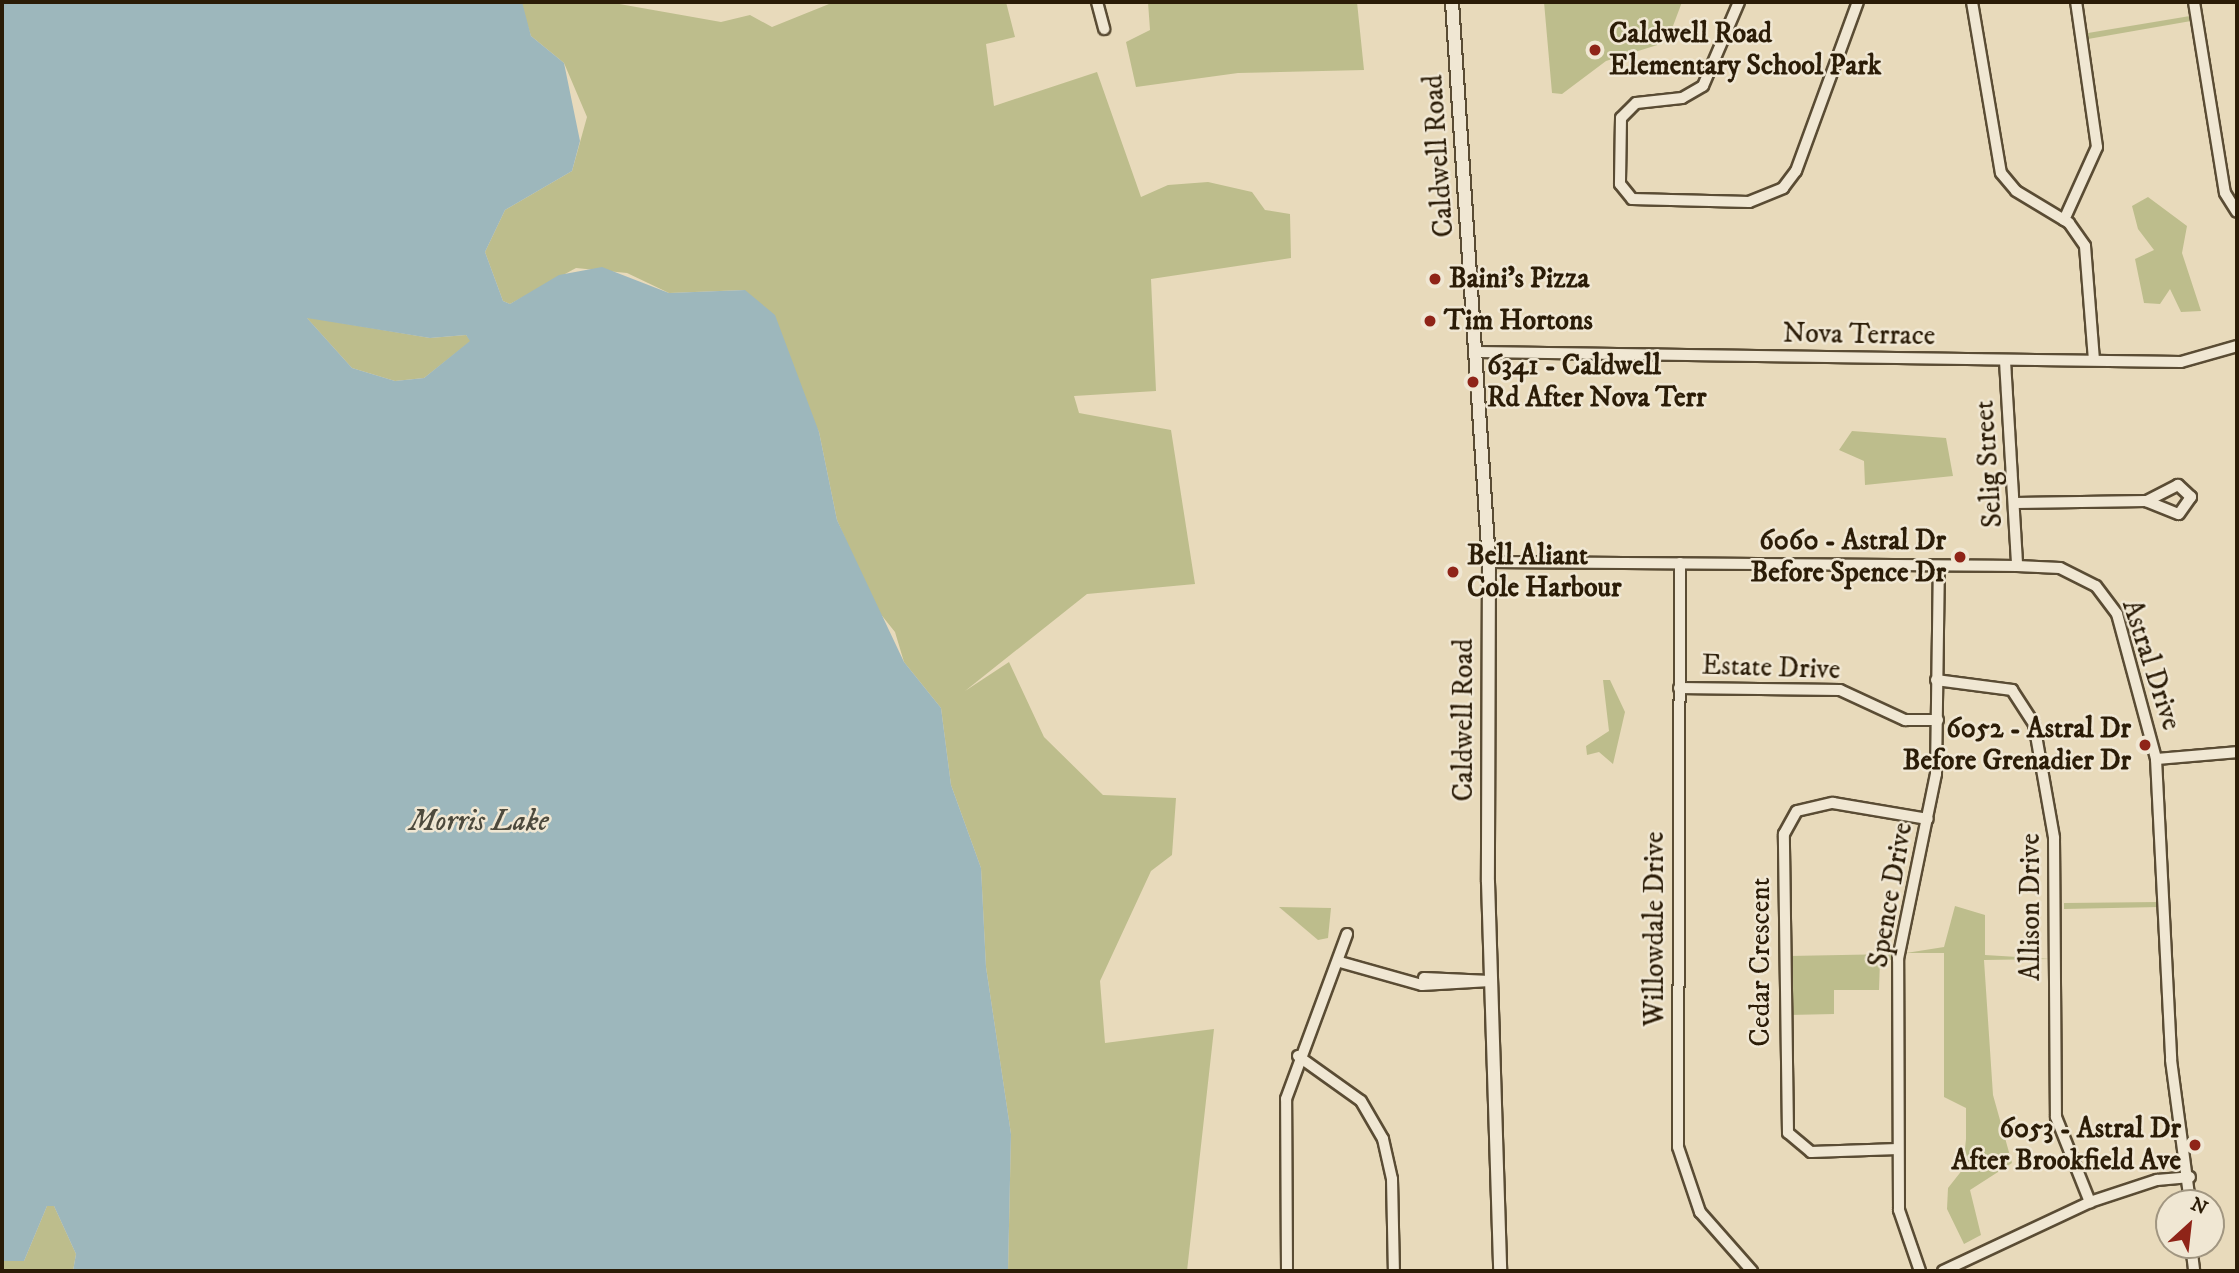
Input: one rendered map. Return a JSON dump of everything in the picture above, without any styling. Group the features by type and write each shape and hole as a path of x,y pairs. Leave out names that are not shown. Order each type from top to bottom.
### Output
{"street":[{"path":"1097,2 1104,29"},
{"name":"Caldwell Road","path":"1452,2 1478,352 1489,562 1490,981 1500,1271"},
{"path":"1739,2 1703,86 1682,98 1636,103 1621,118 1620,184 1632,198 1749,202 1783,188 1796,171 1858,2"},
{"path":"1972,2 1999,168 2015,191 2064,220 2087,251 2094,360"},
{"path":"2064,220 2097,147 2076,2"},
{"path":"2194,2 2225,193 2237,212"},
{"name":"Nova Terrace","path":"1478,352 2186,362 2237,346"},
{"name":"Selig Street","path":"2005,361 2017,503 2017,566"},
{"path":"2017,503 2146,501"},
{"name":"Astral Drive","path":"1489,562 2017,566 2073,572 2111,602 2156,759 2171,1060 2190,1189"},
{"name":"Willowdale Drive","path":"1680,563 1678,1147 1700,1212 1752,1271"},
{"name":"Spence Drive","path":"1920,1271 1900,1221 1898,959 1928,819 1938,720 1936,680 1939,566"},
{"name":"Allison Drive","path":"1936,680 2012,690 2034,723 2054,838 2056,1117 2090,1202"},
{"name":"Estate Drive","path":"1679,688 1839,690 1905,720 1938,720"},
{"path":"2156,759 2237,752"},
{"name":"Cedar Crescent","path":"1898,1149 1811,1152 1788,1133 1784,834 1797,811 1824,804 1928,819"},
{"path":"1287,1271 1284,1120 1298,1056 1340,962 1347,934"},
{"path":"1340,962 1416,981 1490,981"},
{"path":"1298,1056 1361,1101 1383,1139 1392,1179 1394,1271"},
{"path":"1943,1271 2090,1202 2157,1180 2190,1177"}],"green space":[{"path":"520,2 608,2 721,22 750,15 772,27 834,2 1006,2 1015,37 986,44 994,106 1097,72 1141,197 1168,185 1208,182 1252,192 1265,210 1290,214 1291,258 1151,279 1156,391 1074,396 1079,413 1171,430 1195,584 1087,594 965,691 1009,662 1044,737 1103,795 1176,798 1172,855 1151,871 1100,981 1105,1043 1214,1029 1187,1271 1008,1271 1011,1134 986,967 981,868 951,785 941,708 904,662 895,632 875,607 837,520 819,432 744,290 669,293 627,273 576,268 510,304 503,301 485,252 505,210 572,171 587,117 564,63 531,36"},
{"path":"1148,2 1357,2 1364,70 1238,73 1136,87 1126,42 1150,30"},
{"name":"Caldwell Road Elementary School Park","path":"1544,2 1682,2 1667,42 1606,61 1562,94 1552,93"},
{"path":"2190,16 2191,21 2088,39 2088,33"},
{"path":"2148,197 2187,226 2182,253 2201,311 2181,312 2170,289 2160,304 2144,303 2135,259 2154,250 2138,229 2132,206"},
{"path":"306,317 430,338 466,335 471,341 424,378 395,381 352,368"},
{"path":"1852,431 1946,438 1953,476 1865,485 1864,461 1839,450"},
{"path":"1603,680 1610,680 1625,712 1613,764 1599,752 1587,755 1586,746 1609,731"},
{"path":"2159,902 2160,907 2064,909 2064,903"},
{"path":"1955,906 1985,915 1985,955 2051,959 1984,960 1993,1095 2012,1163 1970,1190 1981,1235 1964,1244 1947,1209 1948,1188 1963,1169 1966,1108 1944,1097 1944,953 1906,953 1944,947"},
{"path":"1279,907 1331,908 1328,938 1318,940"},
{"path":"1894,954 1893,960 1880,960 1879,990 1834,990 1834,1014 1789,1015 1789,956"},
{"path":"47,1206 54,1206 76,1254 73,1271 2,1271 2,1261 24,1261"}],"water":[{"name":"Morris Lake","path":"2,2 522,2 531,36 564,63 580,141 572,171 505,210 485,252 503,301 510,304 559,275 602,267 669,293 745,290 775,315 819,432 837,520 904,662 941,708 951,785 981,868 986,967 1011,1134 1008,1271 73,1271 76,1254 54,1206 47,1206 24,1261 2,1261","holes":["307,318 430,338 466,335 470,341 424,378 395,381 352,368"]}],"place":[{"name":"Caldwell Road Elementary School Park","path":"1595,50"},
{"name":"Baini's Pizza","path":"1435,279"},
{"name":"Tim Hortons","path":"1430,321"},
{"name":"6341 - Caldwell Rd After Nova Terr","path":"1473,382"},
{"name":"6060 - Astral Dr Before Spence Dr","path":"1960,557"},
{"name":"Bell Aliant Cole Harbour","path":"1453,572"},
{"name":"6052 - Astral Dr Before Grenadier Dr","path":"2145,745"},
{"name":"6053 - Astral Dr After Brookfield Ave","path":"2195,1145"}]}
